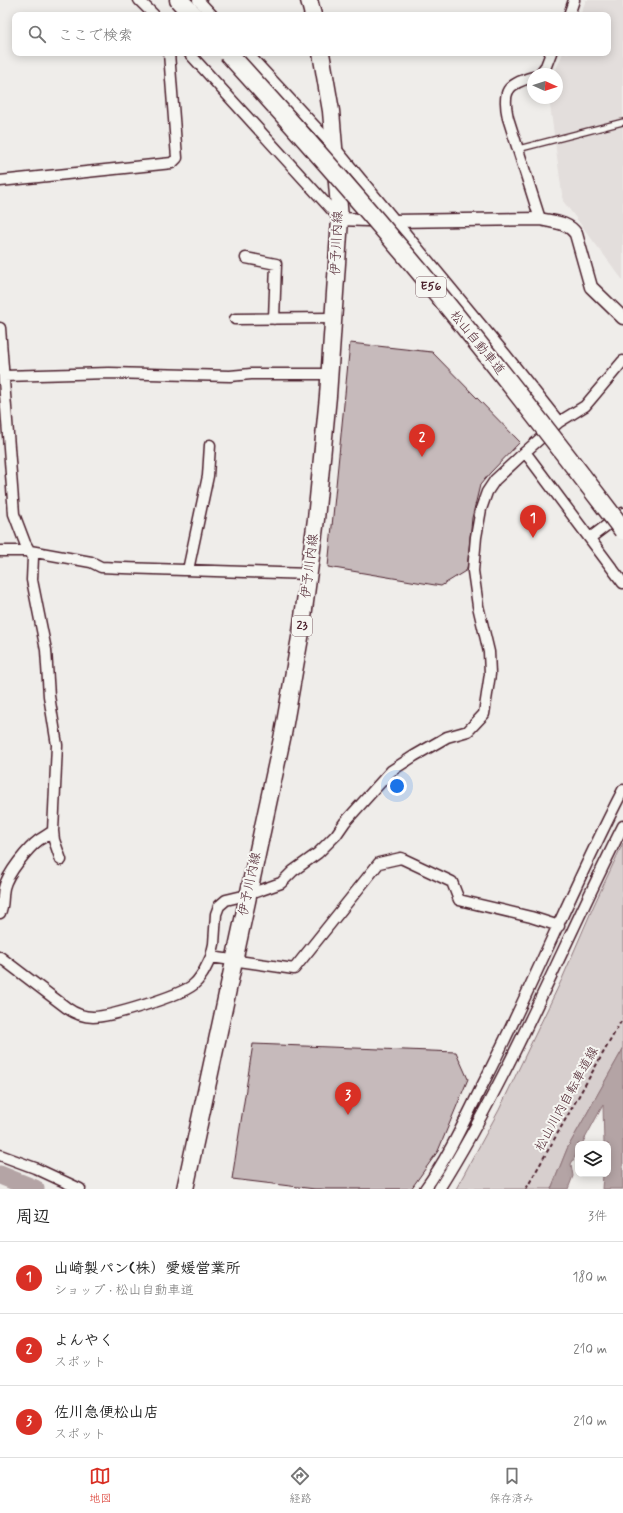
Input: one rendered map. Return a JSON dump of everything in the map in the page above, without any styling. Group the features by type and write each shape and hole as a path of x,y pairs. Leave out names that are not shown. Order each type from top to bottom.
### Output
{"highway":[{"path":"179,0 190,12"},
{"name":"松山自動車道","path":"231,56 298,130 410,260 534,413 623,530"}],"main road":[{"path":"309,0 312,12"},
{"name":"伊予川内線","path":"185,1189 247,895 283,734 301,632 316,519 329,374 340,219 335,148 322,56"}],"street":[{"path":"198,0 209,12"},
{"path":"570,12 574,0"},
{"path":"142,1 151,12"},
{"path":"0,180 172,163 177,158 169,56"},
{"path":"192,56 340,219 394,221 540,220 561,224 572,228 576,234 591,287 623,318"},
{"path":"250,56 335,148 505,354 559,422"},
{"path":"544,68 550,56"},
{"path":"527,79 518,81 510,87 505,104 540,220"},
{"path":"246,258 276,264 274,319"},
{"path":"235,319 333,318"},
{"path":"0,328 14,514 19,529 33,557 32,580 46,650 49,696 56,736 53,832 61,860"},
{"path":"0,957 67,1008 74,1012 93,1017 155,1002 191,987 198,981 211,957 214,944 216,914 219,906 226,900 247,895 281,883 293,871 318,853 336,835 345,822 391,771 448,737 468,731 484,714 490,666 489,652 478,606 473,571 476,537 486,492 495,480 559,422 585,406 623,362"},
{"path":"4,376 109,373 230,376 251,374 329,374"},
{"path":"188,570 208,476 210,445"},
{"path":"526,452 623,583"},
{"path":"590,538 623,513"},
{"path":"0,551 30,551 91,562 101,567 309,574"},
{"path":"425,1189 453,1143 514,1023 590,856 623,790"},
{"path":"439,1189 492,1095 623,826"},
{"path":"0,913 4,900 4,888 9,876 30,849 40,839 53,832"},
{"path":"211,957 294,969 379,864 401,858 452,882 459,900 531,917 559,926"},
{"path":"0,1155 35,1168 80,1189"}],"lane":[{"path":"518,149 623,122"}],"path":[{"name":"松山川内自転車道線","path":"526,1189 623,1018"}],"shaded area":[{"path":"586,0 623,0 623,279 563,201 550,104 563,104 563,68 557,68 562,56 611,56 611,12 581,12"},
{"path":"623,843 623,1049 567,1149 551,1189 456,1189 499,1110 562,979"},
{"path":"623,1049 623,1189 602,1189 603,1177 611,1177 611,1141 604,1141 603,1105 584,1141 575,1141 575,1157 571,1164 573,1176 568,1189 551,1189 567,1149"}],"building":[{"path":"350,343 432,352 520,442 480,485 472,518 467,570 441,586 328,567"},
{"path":"253,1044 456,1052 468,1079 438,1151 411,1189 315,1189 232,1179"}],"waterway":[{"path":"0,1175 35,1189"}],"place":[{"name":"よんやく","path":"422,457"},
{"name":"山崎製パン(株）愛媛営業所","path":"533,538"},
{"name":"佐川急便松山店","path":"348,1115"}]}
